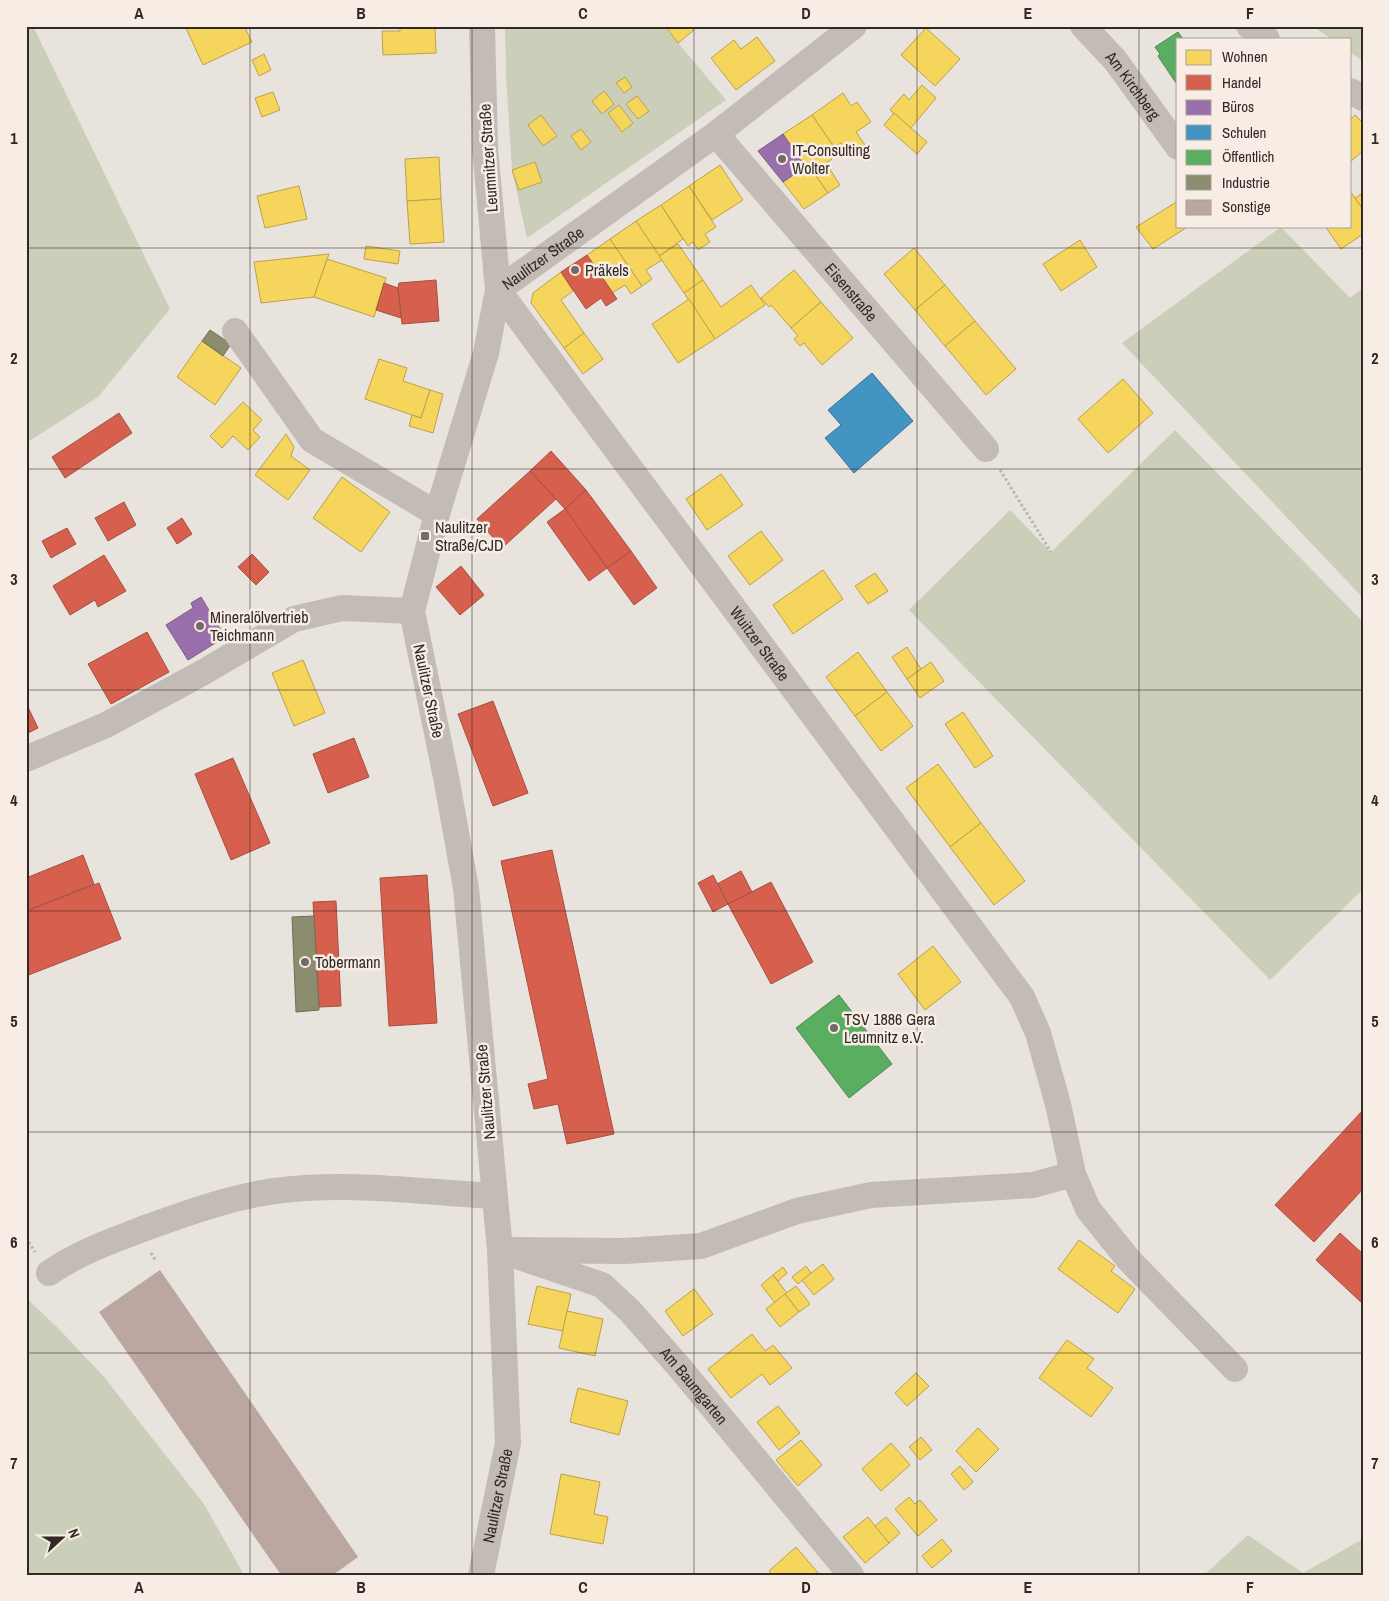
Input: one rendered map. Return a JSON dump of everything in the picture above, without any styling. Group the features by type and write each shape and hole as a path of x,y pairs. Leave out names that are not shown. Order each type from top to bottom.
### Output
{"street":[{"name":"Leumnitzer Straße","path":"482,26 485,148 498,290"},
{"name":"Naulitzer Straße","path":"481,1575 508,1442 500,1250 466,888 446,777 412,611 437,514 486,353 498,290 716,134 854,26"},
{"name":"Am Kirchberg","path":"1083,26 1115,60 1176,145"},
{"path":"1249,26 1266,38"},
{"name":"Eisenstraße","path":"716,134 986,449"},
{"name":"Wuitzer Straße","path":"498,290 1022,997 1041,1042 1058,1104 1073,1174 1088,1209 1129,1260 1234,1369"},
{"path":"235,330 312,440 437,514"},
{"path":"26,759 106,725 294,619 342,608 412,611"},
{"path":"500,1250 625,1251 701,1246 798,1211 871,1195 1033,1185 1073,1174"},
{"path":"49,1273 88,1250 173,1218 201,1208 274,1191 306,1188 340,1188 494,1196"},
{"name":"Am Baumgarten","path":"500,1250 602,1285 630,1311 680,1368 851,1575"}],"path":[{"path":"986,449 1051,552"}],"green space":[{"path":"26,26 33,26 170,309 98,397 26,443"},
{"path":"505,26 664,26 726,100 527,238 512,170"},
{"path":"1313,26 1363,26 1363,61 1352,53 1352,38 1330,38"},
{"path":"1280,228 1282,228 1350,298 1363,288 1363,598 1122,343"},
{"path":"1175,430 1363,622 1363,889 1270,980 909,610 1010,510 1051,552"},
{"path":"26,1298 57,1327 104,1377 204,1504 244,1575 26,1575"},
{"path":"1248,1535 1303,1573 1363,1539 1363,1575 1204,1575"}],"building: Wohnen":[{"path":"185,26 244,26 252,42 203,65"},
{"path":"400,26 435,26 436,53 383,55 382,31 400,31"},
{"path":"665,26 691,26 694,30 678,43"},
{"path":"926,28 960,59 935,86 901,55"},
{"path":"757,37 775,61 736,90 711,58 734,40 741,49"},
{"path":"264,54 271,70 259,76 252,60"},
{"path":"625,77 632,87 624,93 616,83"},
{"path":"922,85 936,98 911,128 890,110 904,94 909,100"},
{"path":"604,91 614,104 602,114 592,101"},
{"path":"273,92 280,110 262,117 255,98"},
{"path":"843,93 851,106 857,102 871,122 856,132 865,145 850,156 841,143 834,147 812,115"},
{"path":"637,96 649,111 638,119 626,104"},
{"path":"619,105 633,123 622,132 608,113"},
{"path":"894,113 927,142 917,154 884,125"},
{"path":"541,115 557,136 543,146 528,125"},
{"path":"812,115 834,147 827,152 832,159 813,172 808,165 805,167 783,134"},
{"path":"1355,115 1363,123 1363,151 1352,160 1352,118"},
{"path":"581,129 591,142 581,150 571,136"},
{"path":"439,157 441,199 407,201 405,159"},
{"path":"535,162 542,182 519,190 512,170"},
{"path":"826,163 840,185 828,193 813,172"},
{"path":"720,165 743,200 712,220 689,186"},
{"path":"808,165 828,193 804,209 783,182"},
{"path":"299,186 307,219 265,228 257,196"},
{"path":"689,186 716,227 705,234 710,242 698,250 693,242 688,246 661,205"},
{"path":"1363,193 1363,209 1355,198"},
{"path":"1352,194 1363,209 1363,234 1341,249 1326,228 1352,228"},
{"path":"441,199 444,242 410,244 407,201"},
{"path":"1176,202 1176,228 1186,228 1153,249 1136,227"},
{"path":"661,205 683,239 659,256 636,221"},
{"path":"636,221 662,260 646,270 652,279 642,286 610,239"},
{"path":"610,239 642,286 631,294 625,285 612,293 587,255"},
{"path":"1080,240 1097,267 1061,291 1043,264"},
{"path":"678,244 703,280 684,293 659,256"},
{"path":"366,246 400,251 398,264 364,259"},
{"path":"914,248 945,285 915,310 884,274"},
{"path":"329,254 314,297 261,303 254,262"},
{"path":"327,259 386,278 374,317 314,297"},
{"path":"794,270 821,302 791,328 771,305 769,307 761,298"},
{"path":"561,272 573,291 561,300 584,333 564,348 531,303 533,293"},
{"path":"703,280 721,307 751,285 765,305 715,339 684,293"},
{"path":"945,285 975,321 945,346 915,310"},
{"path":"689,299 715,339 678,363 652,324"},
{"path":"821,302 853,338 822,365 804,343 800,346 794,339 798,336 791,328"},
{"path":"975,321 1016,369 986,395 945,346"},
{"path":"584,333 603,359 583,374 564,348"},
{"path":"202,341 241,368 215,405 177,377"},
{"path":"379,359 407,368 403,381 430,390 421,418 365,399"},
{"path":"1123,379 1153,413 1108,453 1078,419"},
{"path":"430,390 443,394 433,433 409,426 412,415 421,418"},
{"path":"243,402 262,420 253,430 260,437 248,450 233,436 222,448 210,436"},
{"path":"286,434 294,447 291,456 310,470 288,500 255,475"},
{"path":"721,474 743,505 707,530 686,499"},
{"path":"342,477 390,512 361,552 313,518"},
{"path":"761,531 783,560 750,585 728,556"},
{"path":"823,570 843,599 793,634 773,605"},
{"path":"875,573 888,591 868,604 855,586"},
{"path":"907,647 921,669 907,679 892,657"},
{"path":"858,652 887,692 855,716 826,677"},
{"path":"303,660 325,713 294,726 272,673"},
{"path":"931,662 944,681 920,698 907,679"},
{"path":"887,692 913,726 881,751 855,716"},
{"path":"963,712 993,756 975,768 945,724"},
{"path":"938,764 981,823 950,847 906,788"},
{"path":"981,823 1025,881 994,905 950,847"},
{"path":"933,946 961,982 925,1010 898,974"},
{"path":"1079,1240 1115,1266 1111,1271 1135,1289 1118,1313 1058,1269"},
{"path":"823,1264 834,1279 814,1295 802,1280"},
{"path":"806,1266 811,1273 798,1284 792,1277"},
{"path":"783,1267 787,1273 778,1281 773,1275"},
{"path":"773,1275 787,1293 775,1303 761,1285"},
{"path":"537,1286 571,1294 563,1331 528,1324"},
{"path":"796,1286 810,1304 799,1312 785,1294"},
{"path":"694,1289 713,1314 683,1336 665,1311"},
{"path":"785,1294 799,1312 780,1327 766,1309"},
{"path":"567,1311 603,1319 595,1356 559,1348"},
{"path":"752,1334 765,1351 773,1345 792,1368 770,1385 762,1374 731,1398 708,1369"},
{"path":"1067,1340 1094,1359 1087,1368 1113,1388 1091,1417 1039,1378"},
{"path":"916,1373 929,1386 907,1406 895,1393"},
{"path":"578,1388 628,1401 619,1435 570,1422"},
{"path":"778,1406 800,1433 779,1450 757,1422"},
{"path":"978,1428 999,1449 976,1472 956,1451"},
{"path":"921,1437 932,1450 920,1460 909,1447"},
{"path":"801,1440 822,1465 798,1486 776,1460"},
{"path":"891,1443 910,1465 881,1491 862,1469"},
{"path":"960,1466 973,1482 964,1490 951,1474"},
{"path":"561,1474 600,1482 594,1514 608,1517 603,1544 550,1534"},
{"path":"909,1497 915,1504 920,1500 937,1520 918,1536 895,1509"},
{"path":"868,1517 889,1543 865,1563 843,1537"},
{"path":"886,1517 900,1533 889,1543 875,1526"},
{"path":"942,1539 952,1551 932,1568 922,1556"},
{"path":"796,1547 819,1574 772,1575 769,1571"}],"building: Handel":[{"path":"587,255 617,299 606,306 601,298 586,309 561,272"},
{"path":"436,280 439,321 402,324 399,283"},
{"path":"384,283 398,288 401,318 376,310"},
{"path":"119,413 132,433 65,478 52,457"},
{"path":"551,451 586,490 565,509 530,471"},
{"path":"530,471 556,499 502,548 477,519"},
{"path":"586,490 631,551 607,568 565,509"},
{"path":"124,502 136,525 108,541 95,518"},
{"path":"565,509 607,568 589,581 547,522"},
{"path":"182,518 192,534 177,544 167,528"},
{"path":"67,528 76,544 51,558 42,541"},
{"path":"631,551 657,588 634,605 607,568"},
{"path":"252,554 269,572 256,585 238,567"},
{"path":"104,555 126,591 98,607 95,600 70,615 53,586"},
{"path":"461,566 484,595 460,615 436,587"},
{"path":"147,632 169,672 111,704 88,664"},
{"path":"493,701 528,793 493,806 458,714"},
{"path":"26,703 38,728 26,734"},
{"path":"354,738 369,777 328,793 313,754"},
{"path":"233,758 270,843 231,860 195,774"},
{"path":"552,850 614,1134 567,1144 558,1104 534,1109 528,1084 548,1079 501,861"},
{"path":"83,855 94,884 26,911 26,878"},
{"path":"741,871 752,892 728,904 717,884"},
{"path":"427,875 437,1023 389,1026 380,878"},
{"path":"713,875 728,904 713,912 698,883"},
{"path":"771,882 813,962 771,984 728,904"},
{"path":"99,883 121,939 26,976 26,911"},
{"path":"336,901 341,1006 319,1007 313,902"},
{"path":"1363,1110 1363,1189 1314,1242 1275,1205"},
{"path":"1340,1233 1363,1254 1363,1304 1316,1260"}],"building: Büros":[{"name":"IT-Consulting Wolter","path":"783,134 805,167 783,182 758,151"},
{"path":"201,597 225,637 188,660 166,625 193,608 191,603"}],"building: Schulen":[{"path":"872,373 913,421 854,473 825,438 841,425 828,410"}],"building: Öffentlich":[{"path":"1178,32 1182,38 1176,38 1176,83 1158,56 1160,54 1155,47"},
{"path":"839,995 892,1064 849,1098 796,1028"}],"building: Industrie":[{"path":"210,330 231,344 223,356 202,341"},
{"name":"Tobermann","path":"314,916 319,1010 296,1012 292,917"}],"building: Sonstige":[{"path":"160,1270 358,1557 333,1575 281,1575 99,1312"}],"place":[{"name":"IT-Consulting Wolter","path":"782,159"},
{"name":"Präkels","path":"575,270"},
{"name":"Naulitzer Straße/CJD","path":"425,536"},
{"name":"Mineralölvertrieb Teichmann","path":"200,626"},
{"name":"Tobermann","path":"305,962"},
{"name":"TSV 1886 Gera Leumnitz e.V.","path":"834,1028"}]}
